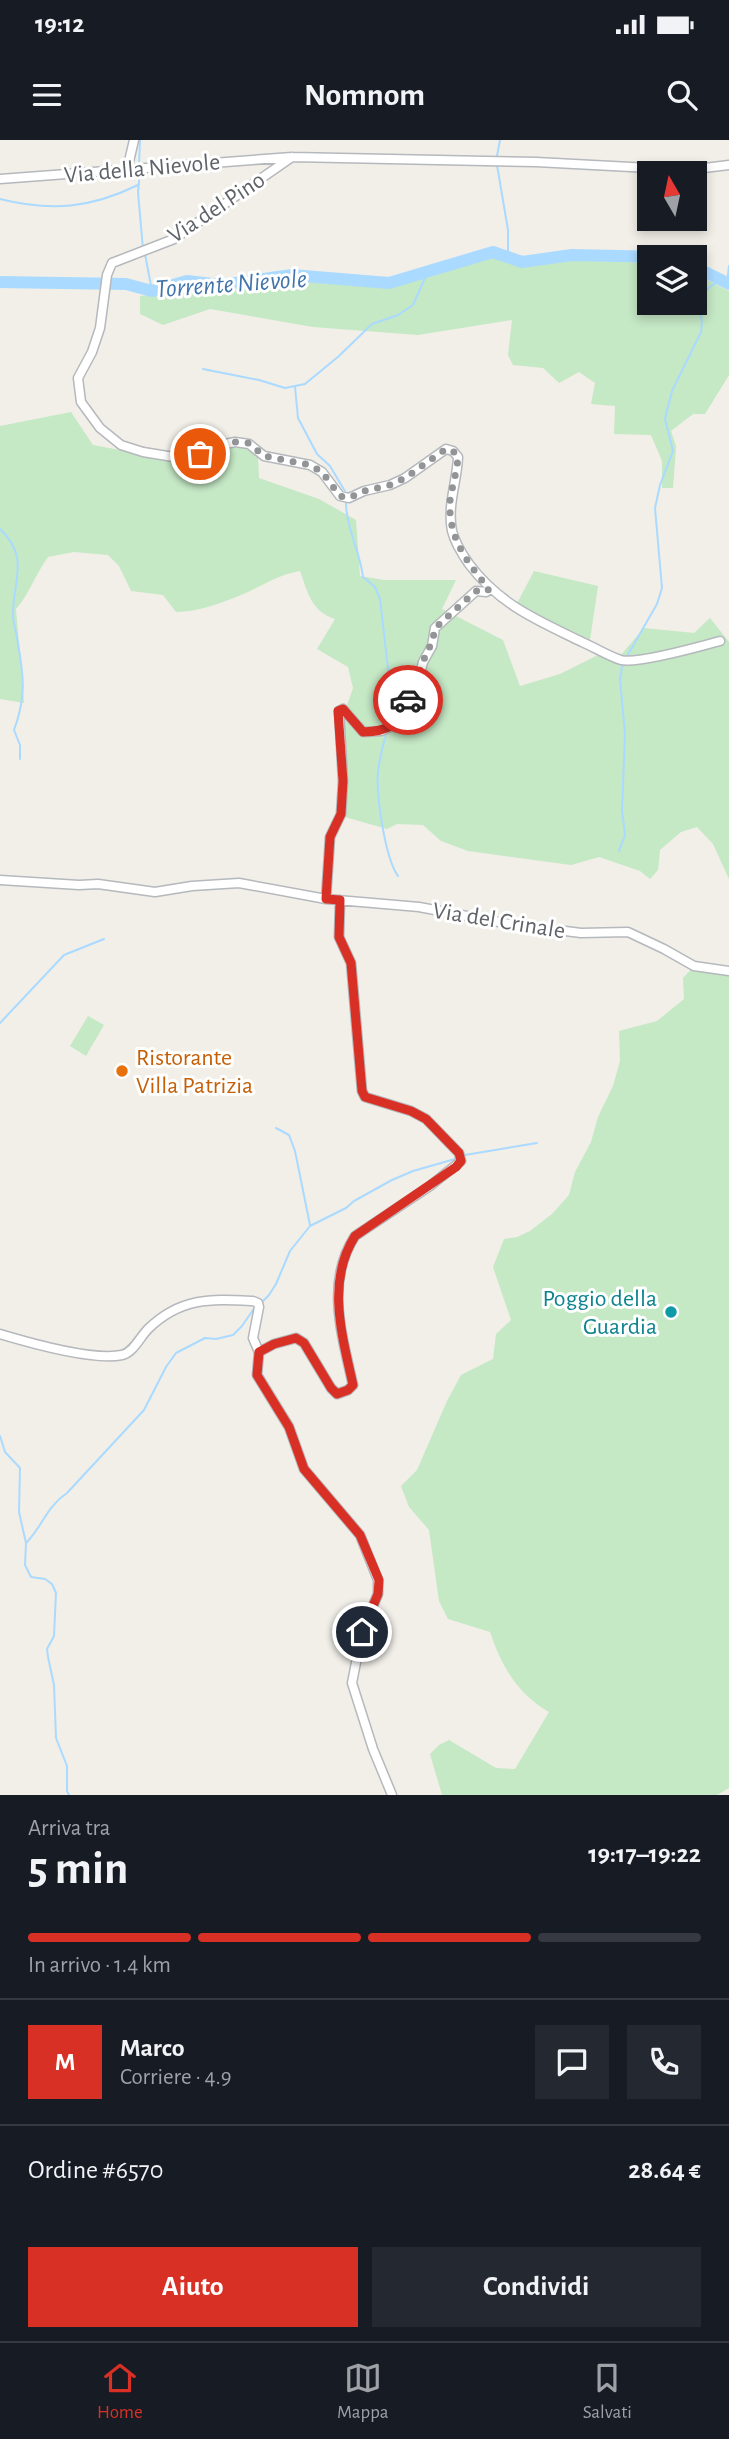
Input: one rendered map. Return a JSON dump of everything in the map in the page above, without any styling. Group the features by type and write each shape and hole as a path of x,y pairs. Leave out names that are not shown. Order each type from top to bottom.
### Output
{"street":[{"path":"127,170 134,140"},
{"name":"Via della Nievole","path":"0,178 292,157 536,162 677,170 729,165"},
{"name":"Via del Pino","path":"292,157 174,239 117,260 109,267 100,328 92,352 78,378 81,402 100,428 121,445 143,452 186,459 216,446 235,442 249,443 264,456 310,465 322,472 340,496 349,498 364,491 390,485 405,478 446,449 453,451 458,457 450,501 452,532 460,552 489,589 505,602 623,661 720,641"},
{"path":"326,899 330,837 341,814 343,781 338,711 343,709 363,732 382,731 392,726 417,686 423,662 432,646 435,628 476,591 486,592 489,589"},
{"name":"Via del Crinale","path":"0,880 98,884 155,892 239,883 326,899 419,907 510,924 581,933 628,932 694,966 729,971"},
{"path":"259,1352 274,1344 296,1338 304,1343 331,1388 337,1394 348,1390 353,1385 336,1296 347,1248 355,1236 439,1180 461,1161 459,1153 426,1119 411,1111 365,1097 362,1091 351,963 339,937 340,900"},
{"path":"0,1334 54,1348 121,1356 131,1350 149,1329 173,1310 210,1299 258,1303 253,1338 259,1352 257,1375 289,1427 304,1469 360,1535 379,1580 378,1594 362,1632 352,1682 373,1749 392,1795"}],"green space":[{"path":"489,257 533,266 575,260 637,263 637,315 707,315 707,280 729,291 729,375 705,414 693,414 671,431 676,446 673,488 662,488 662,461 651,435 614,434 615,406 591,404 595,383 579,372 559,383 543,368 513,365 508,355 512,320 418,335 313,327 210,309 163,325 140,314 140,296 231,290 281,280 383,287"},
{"path":"71,412 93,445 195,464 217,449 244,447 258,457 259,478 319,499 356,520 360,576 384,580 456,580 442,609 503,640 520,686 560,674 598,655 513,611 534,571 598,586 590,640 620,656 644,628 694,633 710,618 729,642 729,879 713,844 697,827 681,832 660,850 658,870 650,879 640,871 599,857 571,865 468,851 441,841 423,825 397,824 387,829 345,817 348,782 343,717 353,688 348,667 317,649 335,619 315,606 300,571 213,605 176,612 163,595 131,591 119,566 108,555 74,552 48,557 16,609 24,703 0,699 0,426"},
{"path":"698,962 729,967 729,1788 717,1795 442,1795 430,1754 439,1745 449,1740 496,1768 515,1769 549,1712 519,1688 500,1657 490,1632 448,1619 439,1601 429,1530 409,1507 401,1486 417,1470 461,1375 493,1359 496,1334 511,1320 493,1267 504,1239 530,1231 552,1214 569,1195 575,1172 591,1142 598,1117 613,1086 620,1061 619,1031 657,1021 684,999 683,978"},
{"path":"88,1016 104,1025 86,1056 70,1046"}],"waterway":[{"path":"139,165 140,140"},
{"path":"497,156 500,140"},
{"path":"497,165 508,230 508,257"},
{"path":"140,171 138,192 143,249"},
{"path":"0,199 36,206 71,206 104,199 138,185"},
{"name":"Torrente Nievole","path":"0,282 126,284 152,291 187,281 221,285 292,275 389,283 493,252 522,262 572,255 637,256"},
{"path":"145,254 152,291"},
{"path":"727,283 729,266"},
{"path":"203,369 285,388 305,384 372,324 398,315 413,305 428,271"},
{"name":"Torrente Nievole","path":"707,273 729,284"},
{"path":"626,658 657,604 662,588 655,508 660,485 673,451 665,419 672,391 701,332 702,321 695,299 719,280"},
{"path":"295,387 298,418 317,454 330,466 346,493"},
{"path":"346,502 348,521 363,577 375,587 380,599 389,677 387,725"},
{"path":"0,529 15,550 18,571 13,617 23,687 21,708 14,730 20,745 20,759"},
{"path":"619,851 625,835 622,810 625,734 620,679 622,667 626,663"},
{"path":"386,734 379,767 378,795 385,841 398,876"},
{"path":"0,1023 64,955 104,939"},
{"path":"276,1128 289,1135 295,1151 310,1225"},
{"path":"465,1155 537,1143"},
{"path":"262,1302 276,1284 290,1251 310,1226 392,1180 455,1159"},
{"path":"26,1543 54,1504 144,1410 176,1353 205,1338 216,1339 233,1335 255,1307"},
{"path":"0,1436 5,1452 20,1468 19,1512 26,1543 25,1565 31,1577 45,1579 52,1584 56,1593 54,1636 47,1649 54,1685 56,1738 67,1766 69,1795"}],"way so far":[{"path":"200,454 216,446 235,442 249,443 264,456 310,465 322,472 340,496 349,498 364,491 390,485 405,478 446,449 453,451 458,457 458,463 450,501 452,532 460,552 489,589 486,592 476,591 435,628 432,646 423,662 417,686 408,700"}],"place":[{"name":"Ristorante Villa Patrizia","path":"122,1071"},
{"name":"Poggio della Guardia","path":"671,1312"}],"route":[{"path":"362,1632 380,1587 375,1569 360,1535 304,1469 289,1427 261,1384 256,1370 259,1352 266,1347 296,1338 304,1343 337,1394 353,1385 336,1296 347,1248 355,1236 461,1161 459,1153 426,1119 411,1111 365,1097 362,1091 351,963 339,937 340,900 326,899 330,837 341,814 343,781 338,711 343,709 363,732 382,731 392,726 408,700"}]}
